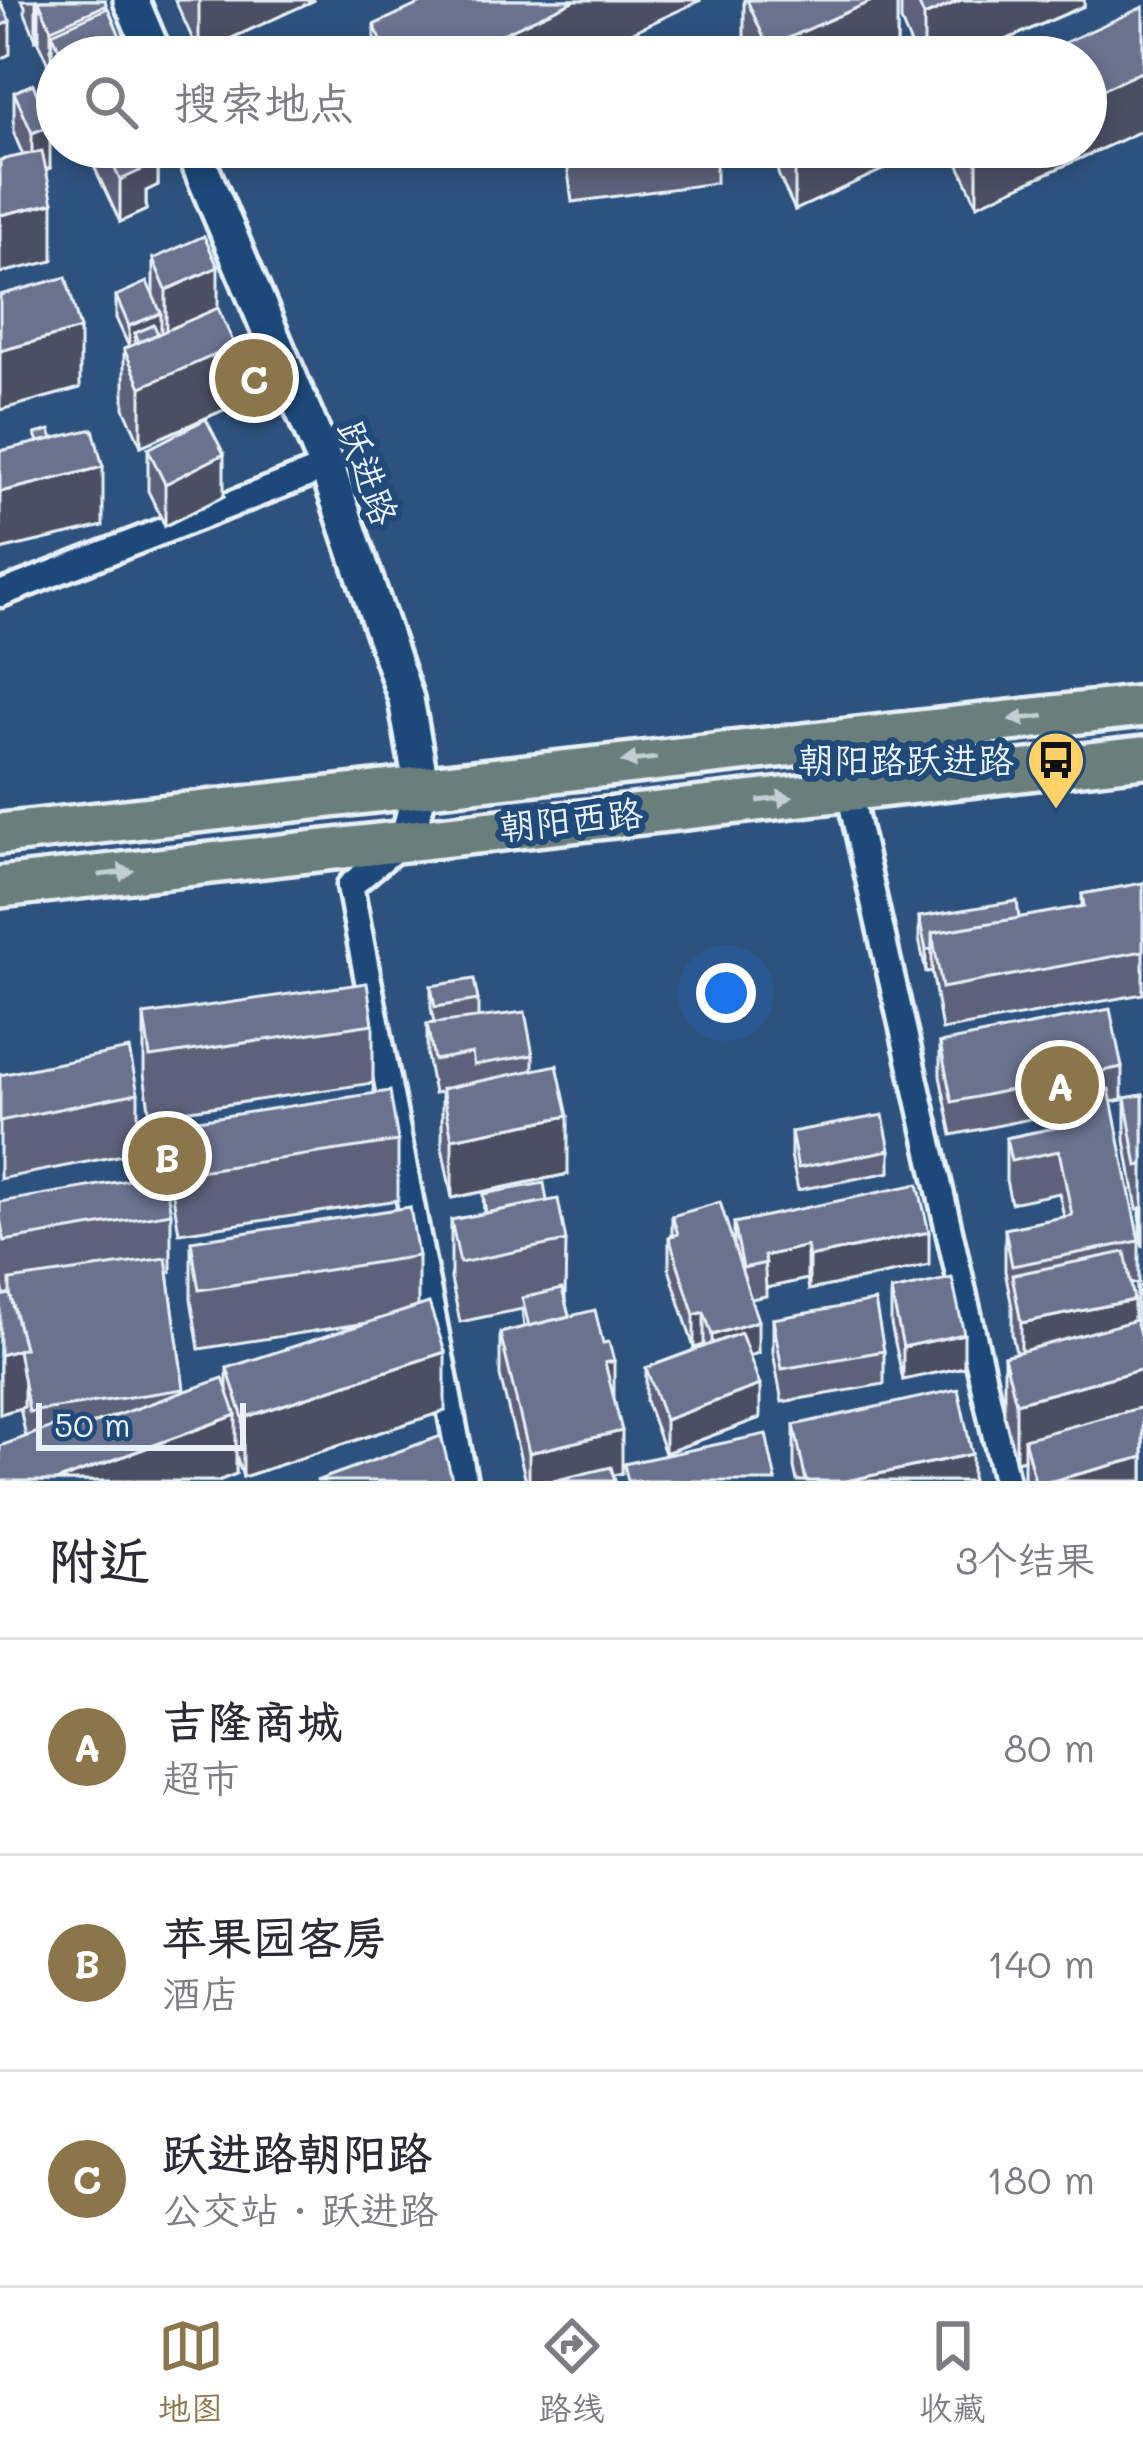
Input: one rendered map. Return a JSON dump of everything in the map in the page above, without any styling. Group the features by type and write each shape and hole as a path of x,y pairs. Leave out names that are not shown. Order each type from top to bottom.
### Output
{"main road":[{"name":"朝阳西路","path":"0,833 1143,706"},
{"name":"朝阳西路","path":"0,887 1143,757"}],"street":[{"path":"131,0 146,36"},
{"name":"跃进路","path":"202,168 327,467 406,699 421,784 408,838"},
{"path":"0,594 327,467"},
{"path":"849,791 1006,1481"},
{"path":"408,838 350,886 448,1452 464,1481"}],"building":[{"path":"42,0 105,0 106,5 51,29"},
{"path":"428,0 575,0 498,36 379,36 374,25"},
{"path":"747,0 874,0 793,36 763,36"},
{"path":"917,0 961,0 924,16"},
{"path":"0,1 10,21 0,26"},
{"path":"1143,7 1143,71 1107,87 1107,36 1079,36"},
{"path":"108,8 120,36 53,36"},
{"path":"33,84 36,131 32,133 14,92"},
{"path":"36,152 36,168 46,168 53,203 0,215 0,160"},
{"path":"115,168 146,168 120,180"},
{"path":"204,236 218,267 166,290 153,259"},
{"path":"66,277 80,329 0,351 0,295"},
{"path":"147,282 161,313 129,326 116,296"},
{"path":"218,308 235,346 141,387 124,349"},
{"path":"154,325 158,334 139,342 135,333"},
{"path":"206,419 224,454 165,484 148,449"},
{"path":"93,429 103,467 0,492 0,451"},
{"path":"50,430 53,439 38,442 35,434"},
{"path":"1143,883 1143,951 942,988 932,933 1084,906 1082,894"},
{"path":"1017,901 1019,918 932,933 932,949 926,950 919,917"},
{"path":"474,979 478,1000 435,1007 431,986"},
{"path":"367,983 373,1024 150,1057 144,1015"},
{"path":"1110,1009 1122,1067 952,1102 940,1043"},
{"path":"525,1012 533,1055 474,1065 472,1053 434,1060 427,1024"},
{"path":"129,1049 138,1093 0,1121 0,1075"},
{"path":"557,1065 568,1116 452,1139 442,1089"},
{"path":"1109,1089 1139,1241 1012,1266 1005,1229 1072,1215 1059,1151 1011,1161 1006,1138 1069,1125 1064,1098"},
{"path":"390,1091 398,1141 179,1174 171,1124"},
{"path":"1143,1095 1143,1165 1137,1166 1125,1098"},
{"path":"883,1115 890,1150 798,1168 791,1132"},
{"path":"164,1174 171,1213 4,1241 0,1202"},
{"path":"544,1183 547,1201 486,1213 483,1194"},
{"path":"918,1184 929,1232 809,1257 807,1246 764,1256 766,1263 743,1268 734,1223"},
{"path":"558,1199 566,1241 460,1263 451,1220"},
{"path":"720,1202 758,1321 712,1335 704,1312 694,1315 669,1237 678,1234 672,1216"},
{"path":"410,1207 418,1256 199,1290 191,1241"},
{"path":"1125,1252 1134,1300 1021,1323 1012,1275"},
{"path":"166,1258 184,1389 29,1412 18,1350 24,1348 10,1280"},
{"path":"952,1278 964,1334 903,1347 891,1291"},
{"path":"562,1289 569,1316 529,1326 522,1298"},
{"path":"10,1294 24,1348 0,1355 0,1296"},
{"path":"875,1301 884,1351 782,1369 773,1319"},
{"path":"429,1303 445,1352 243,1418 227,1368"},
{"path":"595,1310 603,1343 609,1342 614,1361 605,1363 622,1431 529,1453 500,1333"},
{"path":"1136,1320 1143,1369 1016,1403 1004,1356"},
{"path":"741,1333 760,1385 665,1420 646,1368"},
{"path":"223,1378 236,1415 56,1481 0,1481 0,1446 60,1424 64,1434"},
{"path":"958,1389 972,1454 846,1481 806,1481 794,1425"},
{"path":"1143,1407 1143,1457 1052,1481 1035,1481 1024,1439"},
{"path":"766,1434 776,1481 628,1481 624,1464"},
{"path":"441,1436 452,1479 447,1481 316,1481"},
{"path":"611,1467 615,1481 553,1481"}],"place":[{"name":"跃进路朝阳路","path":"254,378"},
{"name":"朝阳路跃进路","path":"1056,811"},
{"name":"吉隆商城","path":"1060,1085"},
{"name":"苹果园客房","path":"167,1156"}]}
